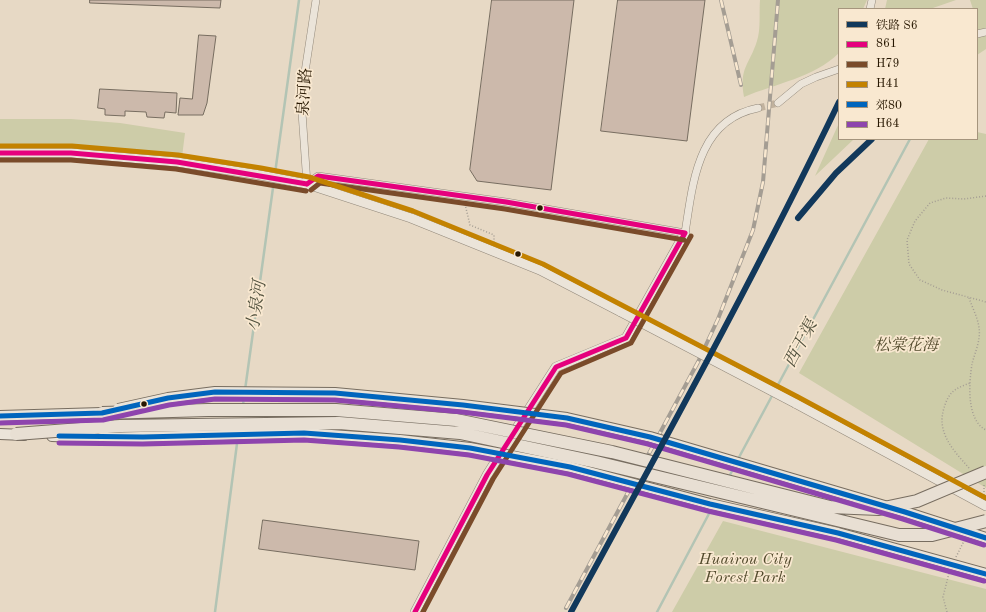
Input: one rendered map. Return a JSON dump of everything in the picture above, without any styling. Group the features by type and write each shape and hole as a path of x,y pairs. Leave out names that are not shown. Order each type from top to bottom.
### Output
{"highway":[{"path":"102,413 208,410 336,410 456,420 612,452 830,507 879,509 917,501 986,472"},
{"path":"16,434 120,426 339,423 452,432 596,462 898,535 932,535 986,521"}],"main road":[{"path":"0,416 102,413 168,398 215,392 328,393 463,405 567,418 650,437 986,538"},
{"path":"0,434 101,438 304,433 400,440 470,448 570,467 710,504 838,533 986,574"}],"street":[{"name":"泉河路","path":"306,184 301,98 316,0"},
{"path":"778,103 801,84 838,69"},
{"path":"416,612 487,475 556,366 626,338 684,233 695,171 707,143 726,122 745,111 758,108"},
{"path":"0,153 71,153 176,162 260,175 306,184 411,218 540,270 795,403 986,506"},
{"path":"306,184 318,176 462,196 684,233"}],"path":[{"path":"462,196 470,225 494,235 495,252"},
{"path":"986,196 964,199 946,198 930,203 915,221 907,240 909,264 920,280 942,290 986,302"},
{"path":"969,298 979,327 978,342 970,383 972,412 980,427 986,430"}],"green space":[{"path":"760,0 867,0 863,8 838,8 838,54 829,61 806,74 744,97 744,73 754,49 759,26"},
{"path":"887,0 956,0 933,8 885,8"},
{"path":"970,0 986,0 986,49 978,54 978,38 980,36 978,29 978,8 973,8"},
{"path":"0,119 71,119 120,123 185,133 182,157 90,147 0,146"},
{"path":"838,125 838,140 853,140 815,176"},
{"name":"松棠花海","path":"978,132 986,134 986,488 799,373 928,140 978,140"},
{"name":"Huairou City Forest Park","path":"723,521 986,589 986,612 672,612"}],"building":[{"path":"90,0 221,0 220,8 90,3"},
{"path":"492,0 574,0 551,190 477,181 470,170"},
{"path":"618,0 705,0 687,141 601,131"},
{"path":"199,35 216,36 207,103 203,115 178,115 180,98 192,99"},
{"path":"100,89 177,93 176,113 165,112 164,118 147,117 146,112 125,111 125,116 105,115 105,109 98,108"},
{"path":"263,520 419,541 415,570 259,549"}],"waterway":[{"name":"小泉河","path":"245,390 299,0"},
{"name":"西干渠","path":"737,461 909,140"},
{"name":"小泉河","path":"243,406 244,395"},
{"name":"小泉河","path":"215,612 238,436"},
{"name":"西干渠","path":"729,477 735,465"},
{"name":"西干渠","path":"657,612 712,508"}],"tunnel":[{"path":"758,108 778,103"}],"railway":[{"path":"721,0 741,85"},
{"path":"566,608 698,362 718,319 753,230 763,182 778,0"}],"rail line":[{"name":"S6","path":"571,612 742,295 838,104"},
{"name":"S6","path":"798,218 836,173 871,140"}],"transit line":[{"name":"H41","path":"0,146 72,146 178,155 261,168 309,177 413,211 543,264 798,397 986,498"},
{"name":"861","path":"0,153 71,153 177,162 307,184"},
{"name":"H79","path":"0,160 71,160 176,169 306,191"},
{"name":"861","path":"307,184 318,176 506,202 685,233"},
{"name":"H79","path":"311,190 320,183 505,209 684,240"},
{"name":"861","path":"415,612 487,475 556,367 626,338 685,233"},
{"name":"H79","path":"423,612 493,479 561,373 631,343 691,236"},
{"name":"郊80","path":"0,416 102,413 168,398 215,392 335,393 463,405 567,418 650,437 905,512 986,538"},
{"name":"H64","path":"0,423 103,420 169,405 215,399 335,400 462,412 566,425 648,444 903,519 984,545"},
{"name":"郊80","path":"59,436 143,437 304,433 400,440 470,448 570,467 710,504 838,533 986,574"},
{"name":"H64","path":"59,443 143,444 304,440 399,447 469,455 568,474 708,511 836,540 984,581"}]}
